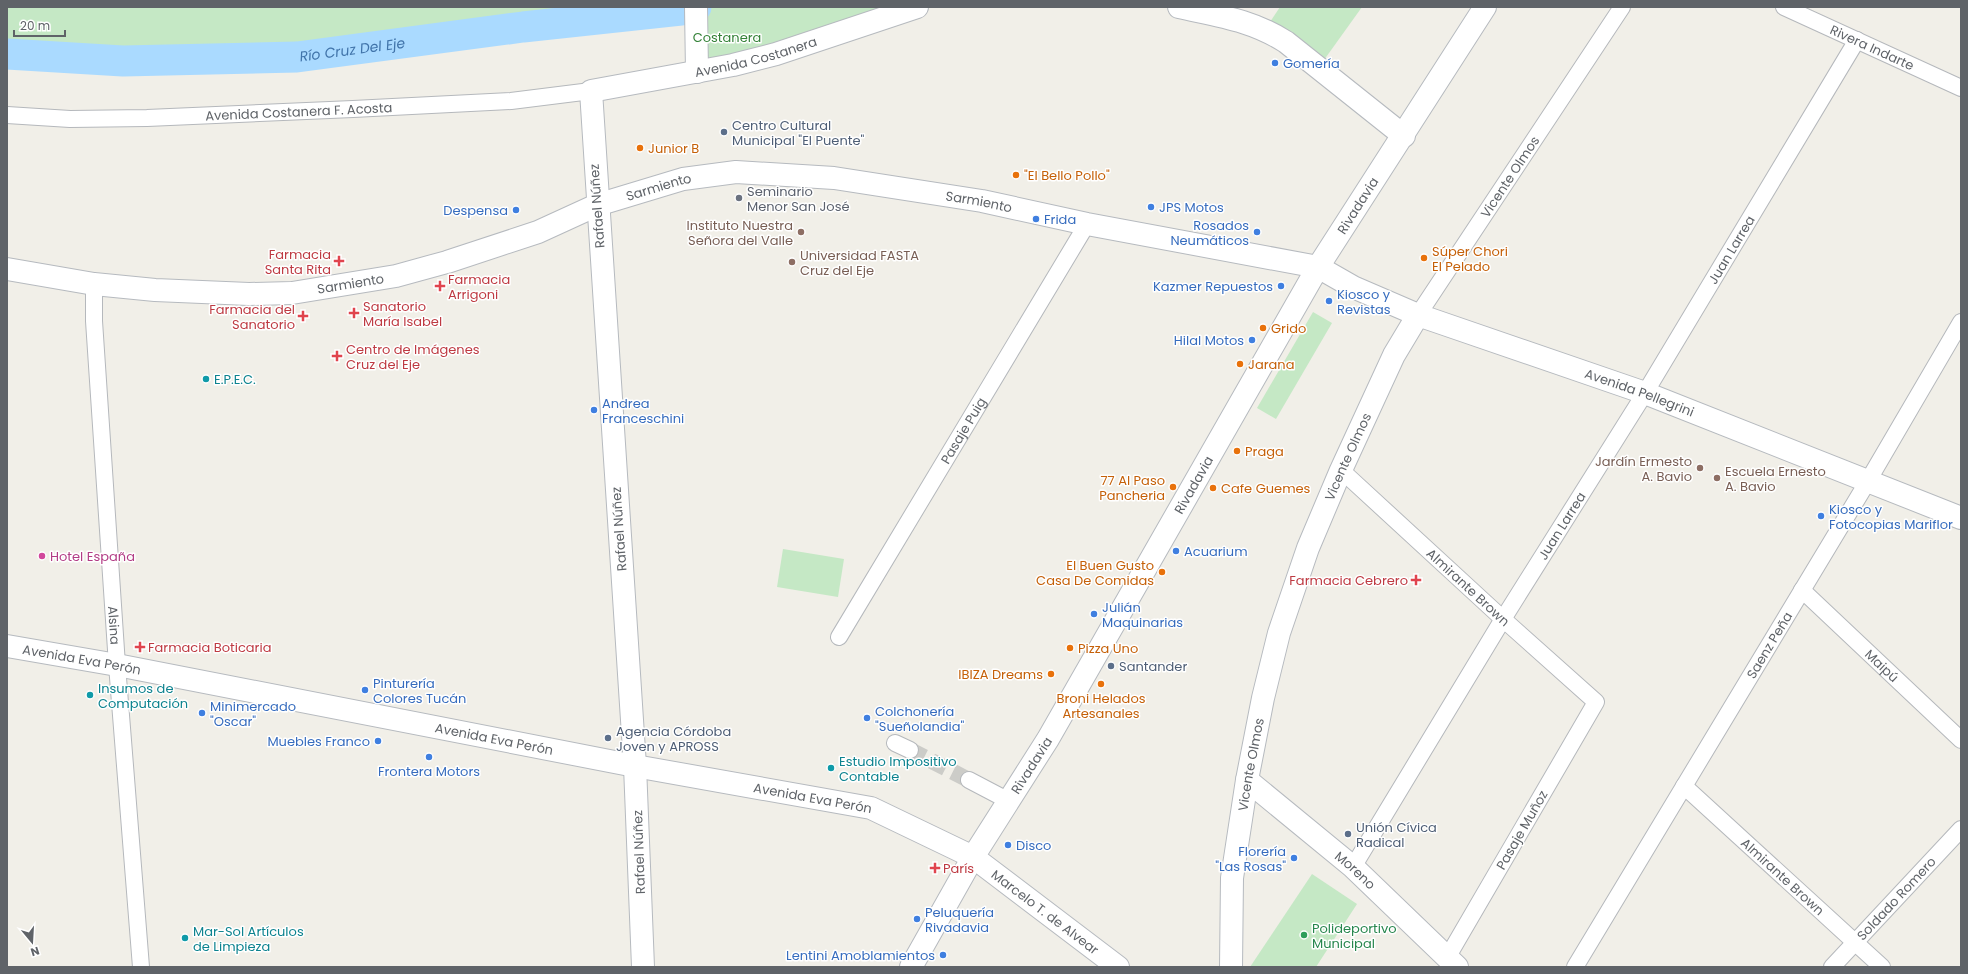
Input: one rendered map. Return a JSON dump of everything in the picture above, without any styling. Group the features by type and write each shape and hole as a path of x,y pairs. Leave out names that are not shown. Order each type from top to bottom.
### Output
{"street":[{"path":"696,7 697,72"},
{"name":"Avenida Costanera","path":"591,91 733,65 776,54 917,7"},
{"path":"1179,7 1246,22 1268,30 1286,42 1404,136"},
{"name":"Rivadavia","path":"911,967 973,857 1052,732 1318,267 1404,136 1485,7"},
{"name":"Vicente Olmos","path":"1231,967 1232,878 1247,780 1263,698 1279,633 1308,548 1341,470 1394,355 1418,315 1622,7"},
{"name":"Rivera Indarte","path":"1784,7 1961,88"},
{"name":"Juan Larrea","path":"1353,867 1503,620 1645,393 1857,40"},
{"name":"Avenida Costanera F. Acosta","path":"7,115 70,119 146,118 353,110 512,101 591,91"},
{"name":"Rafael Núñez","path":"591,91 597,205 635,766 643,967"},
{"name":"Sarmiento","path":"7,269 94,284 155,290 249,294 292,293 344,286 396,276 447,262 538,232 597,205 683,179 736,172 764,172 834,178 982,201 1087,224 1318,267"},
{"name":"Pasaje Puig","path":"839,637 1087,224"},
{"name":"Avenida Pellegrini","path":"1318,267 1353,287 1418,315 1645,393 1961,518"},
{"name":"Alsina","path":"94,284 94,321 117,665 141,967"},
{"name":"Saenz Peña","path":"1575,967 1868,481 1961,322"},
{"name":"Almirante Brown","path":"1341,470 1503,620 1596,702"},
{"name":"Maipú","path":"1802,590 1961,740"},
{"name":"Avenida Eva Perón","path":"7,646 117,665 635,766 871,808 973,857"},
{"name":"Pasaje Muñoz","path":"1452,962 1596,702"},
{"path":"895,743 910,750"},
{"path":"969,780 1009,801"},
{"name":"Moreno","path":"1247,780 1353,867 1452,962"},
{"name":"Almirante Brown","path":"1684,786 1882,967"},
{"name":"Soldado Romero","path":"1832,967 1961,829"},
{"name":"Marcelo T. de Alvear","path":"973,857 1118,967"}],"green space":[{"path":"7,7 696,7 681,10 523,27 297,57 123,61 7,54"},
{"name":"Costanera","path":"696,7 917,7 697,72"},
{"path":"1280,7 1362,7 1324,60 1270,22"},
{"path":"1313,312 1332,323 1276,419 1257,408"},
{"path":"783,549 844,559 838,597 777,587"},
{"name":"Polideportivo Municipal","path":"1312,874 1357,904 1316,967 1250,967"}],"waterway":[{"name":"Río Cruz Del Eje","path":"7,54 123,61 297,57 523,27 681,10 696,7"}],"tunnel":[{"path":"910,750 969,780"}],"place":[{"name":"Gomería","path":"1275,63"},
{"name":"Centro Cultural Municipal \"El Puente\"","path":"724,132"},
{"name":"Junior B","path":"640,148"},
{"name":"\"El Bello Pollo\"","path":"1016,175"},
{"name":"Seminario Menor San José","path":"739,198"},
{"name":"JPS Motos","path":"1151,207"},
{"name":"Despensa","path":"516,210"},
{"name":"Frida","path":"1036,219"},
{"name":"Instituto Nuestra Señora del Valle","path":"801,232"},
{"name":"Rosados Neumáticos","path":"1257,232"},
{"name":"Súper Chori El Pelado","path":"1424,258"},
{"name":"Farmacia Santa Rita","path":"339,261"},
{"name":"Universidad FASTA Cruz del Eje","path":"792,262"},
{"name":"Farmacia Arrigoni","path":"440,286"},
{"name":"Kazmer Repuestos","path":"1281,286"},
{"name":"Kiosco y Revistas","path":"1329,301"},
{"name":"Sanatorio María Isabel","path":"354,313"},
{"name":"Farmacia del Sanatorio","path":"303,316"},
{"name":"Grido","path":"1263,328"},
{"name":"Hilal Motos","path":"1252,340"},
{"name":"Centro de Imágenes Cruz del Eje","path":"337,356"},
{"name":"Jarana","path":"1240,364"},
{"name":"E.P.E.C.","path":"206,379"},
{"name":"Andrea Franceschini","path":"594,410"},
{"name":"Praga","path":"1237,451"},
{"name":"Jardín Ermesto A. Bavio","path":"1700,468"},
{"name":"Escuela Ernesto A. Bavio","path":"1717,478"},
{"name":"77 Al Paso Pancheria","path":"1173,487"},
{"name":"Cafe Guemes","path":"1213,488"},
{"name":"Kiosco y Fotocopias Mariflor","path":"1821,516"},
{"name":"Acuarium","path":"1176,551"},
{"name":"Hotel España","path":"42,556"},
{"name":"El Buen Gusto Casa De Comidas","path":"1162,572"},
{"name":"Farmacia Cebrero","path":"1416,580"},
{"name":"Julián Maquinarias","path":"1094,614"},
{"name":"Farmacia Boticaria","path":"140,647"},
{"name":"Pizza Uno","path":"1070,648"},
{"name":"Santander","path":"1111,666"},
{"name":"IBIZA Dreams","path":"1051,674"},
{"name":"Broni Helados Artesanales","path":"1101,684"},
{"name":"Pinturería Colores Tucán","path":"365,690"},
{"name":"Insumos de Computación","path":"90,695"},
{"name":"Minimercado \"Oscar\"","path":"202,713"},
{"name":"Colchonería \"Sueñolandia\"","path":"867,718"},
{"name":"Agencia Córdoba Joven y APROSS","path":"608,738"},
{"name":"Muebles Franco","path":"378,741"},
{"name":"Frontera Motors","path":"429,757"},
{"name":"Estudio Impositivo Contable","path":"831,768"},
{"name":"Unión Cívica Radical","path":"1348,834"},
{"name":"Disco","path":"1008,845"},
{"name":"Florería \"Las Rosas\"","path":"1294,858"},
{"name":"París","path":"935,868"},
{"name":"Peluquería Rivadavia","path":"917,919"},
{"name":"Polideportivo Municipal","path":"1304,935"},
{"name":"Mar-Sol Artículos de Limpieza","path":"185,938"},
{"name":"Lentini Amoblamientos","path":"943,955"}]}
